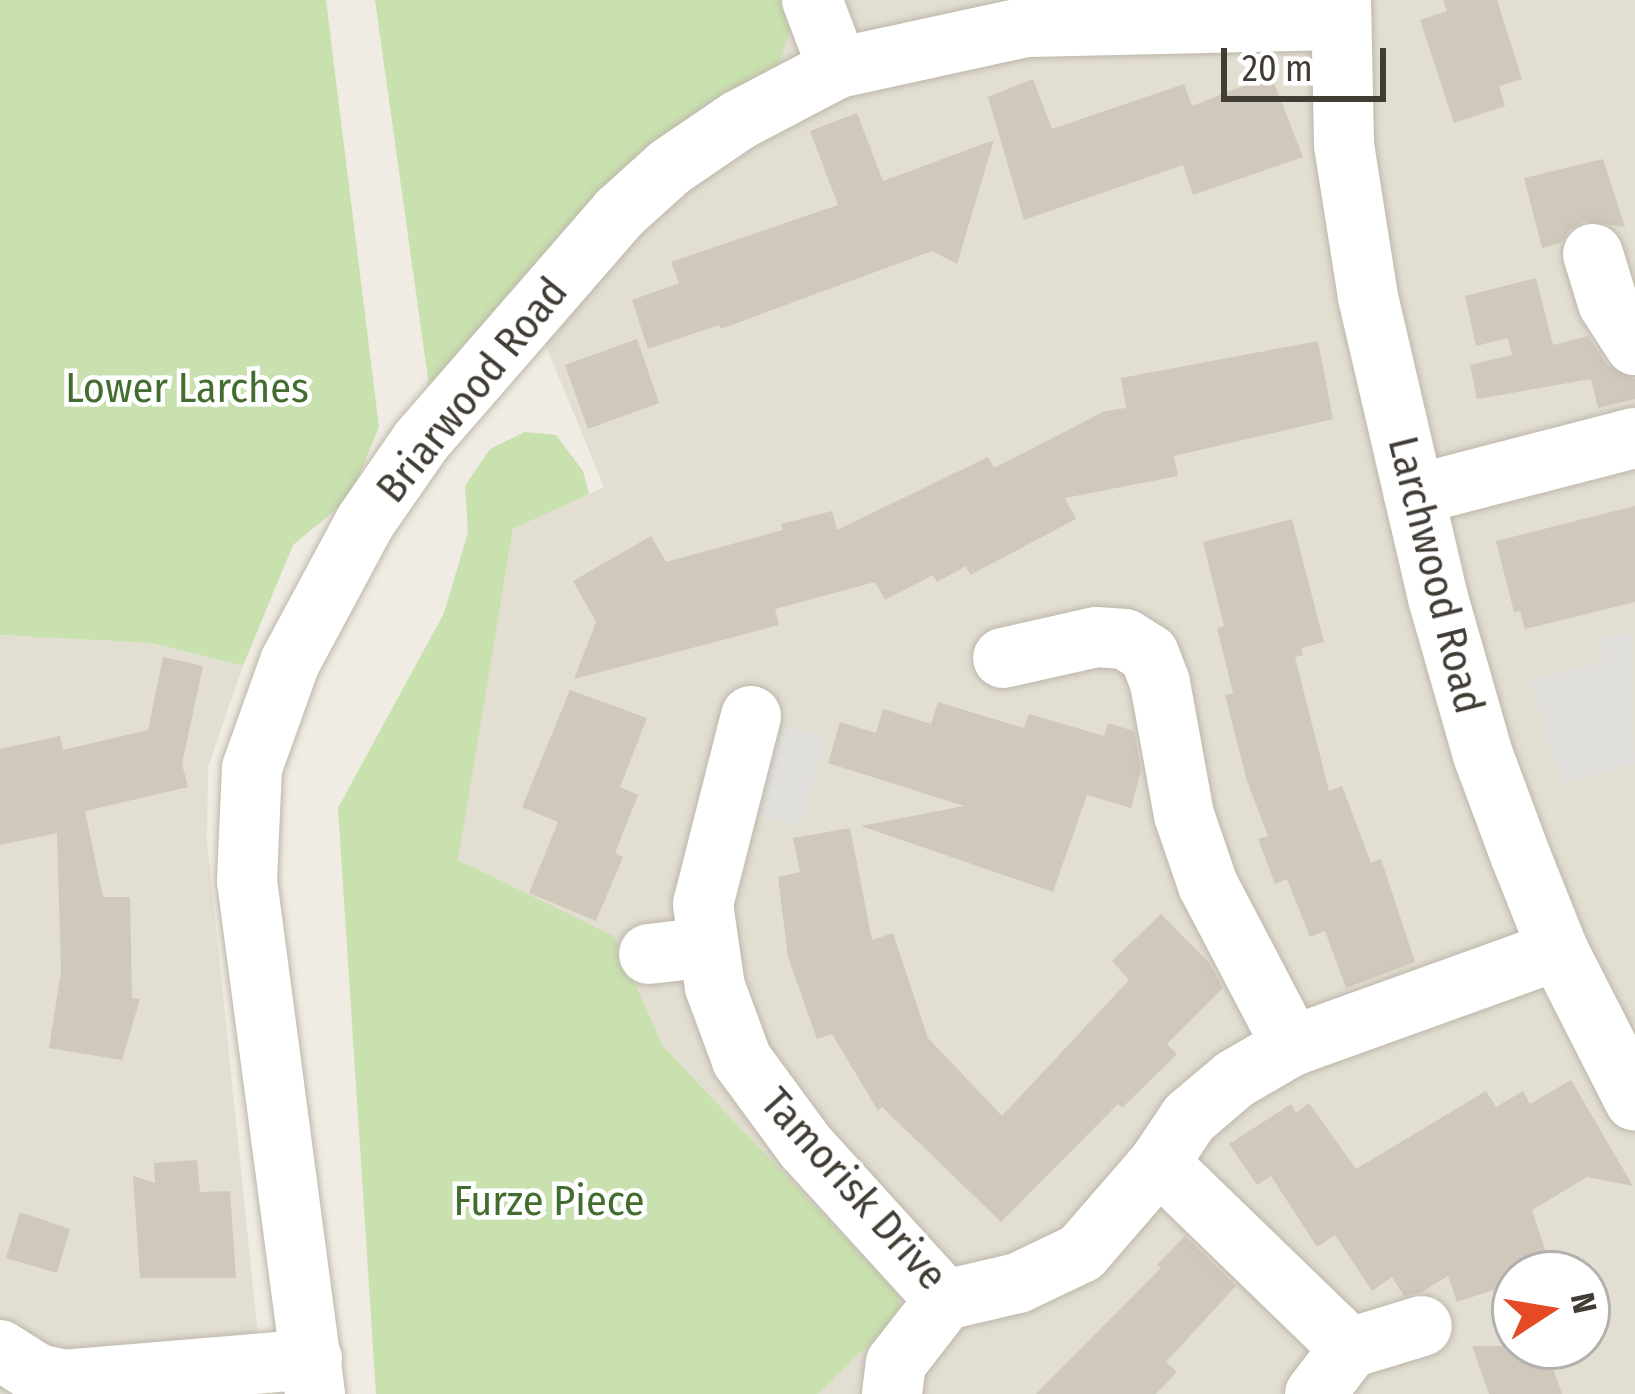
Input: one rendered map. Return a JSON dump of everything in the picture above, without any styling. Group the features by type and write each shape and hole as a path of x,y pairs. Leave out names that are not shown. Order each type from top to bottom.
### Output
{"street":[{"path":"812,0 838,68"},
{"name":"Briarwood Road","path":"314,1377 247,881 252,768 267,713 365,522 410,458 619,212 670,167 739,120 838,68 1026,27 1340,10"},
{"name":"Larchwood Road","path":"1340,10 1345,145 1361,254 1414,495 1484,754 1558,950 1635,1101"},
{"path":"1593,254 1608,303 1635,345"},
{"path":"1414,495 1635,438"},
{"path":"1003,658 1096,637 1125,639 1149,654 1163,701 1184,815 1208,885 1292,1046"},
{"name":"Tamorisk Drive","path":"751,716 703,904 715,987 742,1060 806,1147 945,1300 1018,1283 1081,1253 1159,1163 1189,1118 1235,1079 1292,1046 1558,950"},
{"path":"649,954 709,947"},
{"path":"1159,1163 1333,1371 1422,1326"},
{"path":"892,1394 896,1363 945,1300"},
{"path":"0,1350 38,1374 62,1380 314,1377"}],"shaded area":[{"path":"784,0 1635,0 1635,1394 818,1394 898,1294 663,1046 614,936 457,860 513,529 604,487 524,293"},
{"path":"1631,632 1635,763 1561,783 1531,681 1604,661 1599,640"},
{"path":"0,635 151,643 243,666 208,767 207,840 264,1394 0,1394"},
{"path":"771,723 825,738 801,827 747,813"}],"green space":[{"name":"Lower Larches","path":"0,0 326,0 379,427 350,498 293,545 243,666 151,643 0,635"},
{"path":"375,0 784,0 790,30 777,69 430,393"},
{"name":"Furze Piece","path":"525,432 556,435 583,471 589,494 513,529 458,860 614,936 663,1046 898,1294 901,1312 818,1394 376,1394 338,808 444,613 468,532 465,486 490,449"}],"building":[{"path":"1443,0 1497,0 1522,79 1499,86 1505,106 1454,123 1420,20 1447,11"},
{"path":"1271,75 1303,157 1193,195 1183,165 1024,220 988,97 1033,79 1052,129 1184,84 1192,106"},
{"path":"857,113 883,181 994,140 957,264 932,251 721,329 719,325 648,349 632,300 679,283 671,262 838,205 810,131"},
{"path":"1603,159 1625,227 1584,221 1569,230 1561,243 1542,248 1524,178"},
{"path":"1536,278 1553,345 1588,336 1607,365 1635,379 1635,399 1598,408 1591,379 1477,399 1470,365 1512,355 1508,338 1476,346 1465,296"},
{"path":"637,339 659,403 588,429 565,365"},
{"path":"1318,341 1333,419 1174,456 1178,476 1065,498 1076,519 970,575 966,566 937,582 933,575 885,600 875,582 775,609 779,625 574,679 596,622 573,581 651,536 666,562 783,530 781,524 832,511 837,530 988,457 994,468 1105,411 1126,408 1121,378"},
{"path":"1635,506 1635,602 1525,629 1520,611 1514,612 1496,541"},
{"path":"1292,519 1324,642 1301,648 1303,655 1295,657 1329,791 1342,786 1371,863 1381,859 1415,962 1346,988 1325,931 1310,937 1287,879 1275,884 1258,839 1268,836 1247,781 1225,695 1233,693 1217,628 1224,626 1203,542"},
{"path":"163,657 203,666 182,764 188,787 85,811 103,897 130,897 132,998 140,999 122,1060 49,1048 61,971 57,833 0,845 0,749 60,736 63,750 148,730"},
{"path":"570,690 647,718 620,787 638,795 615,853 623,857 596,921 529,893 558,822 522,807"},
{"path":"938,702 1024,728 1029,714 1104,736 1108,723 1134,731 1141,771 1131,808 1087,795 1053,892 861,826 964,806 828,763 840,722 876,733 883,709 931,724"},
{"path":"850,828 872,940 893,933 928,1038 1002,1116 1129,980 1112,961 1161,914 1210,964 1223,988 1167,1044 1177,1054 1122,1108 1118,1104 1001,1222 882,1107 878,1111 832,1034 817,1039 788,957 778,877 800,872 793,838"},
{"path":"1571,1080 1633,1186 1587,1177 1532,1210 1545,1250 1491,1250 1491,1291 1457,1302 1448,1276 1422,1292 1404,1296 1392,1277 1372,1291 1335,1235 1317,1247 1271,1176 1257,1185 1229,1144 1291,1104 1296,1113 1309,1103 1356,1169 1486,1091 1496,1107 1523,1091 1530,1104"},
{"path":"197,1160 200,1192 230,1191 236,1278 140,1278 133,1176 155,1183 154,1163"},
{"path":"20,1212 70,1229 57,1273 6,1258"},
{"path":"1185,1236 1236,1286 1166,1362 1177,1372 1156,1394 1036,1394 1161,1268 1157,1265"},
{"path":"1472,1346 1491,1346 1491,1370 1554,1370 1562,1394 1489,1394"}]}
